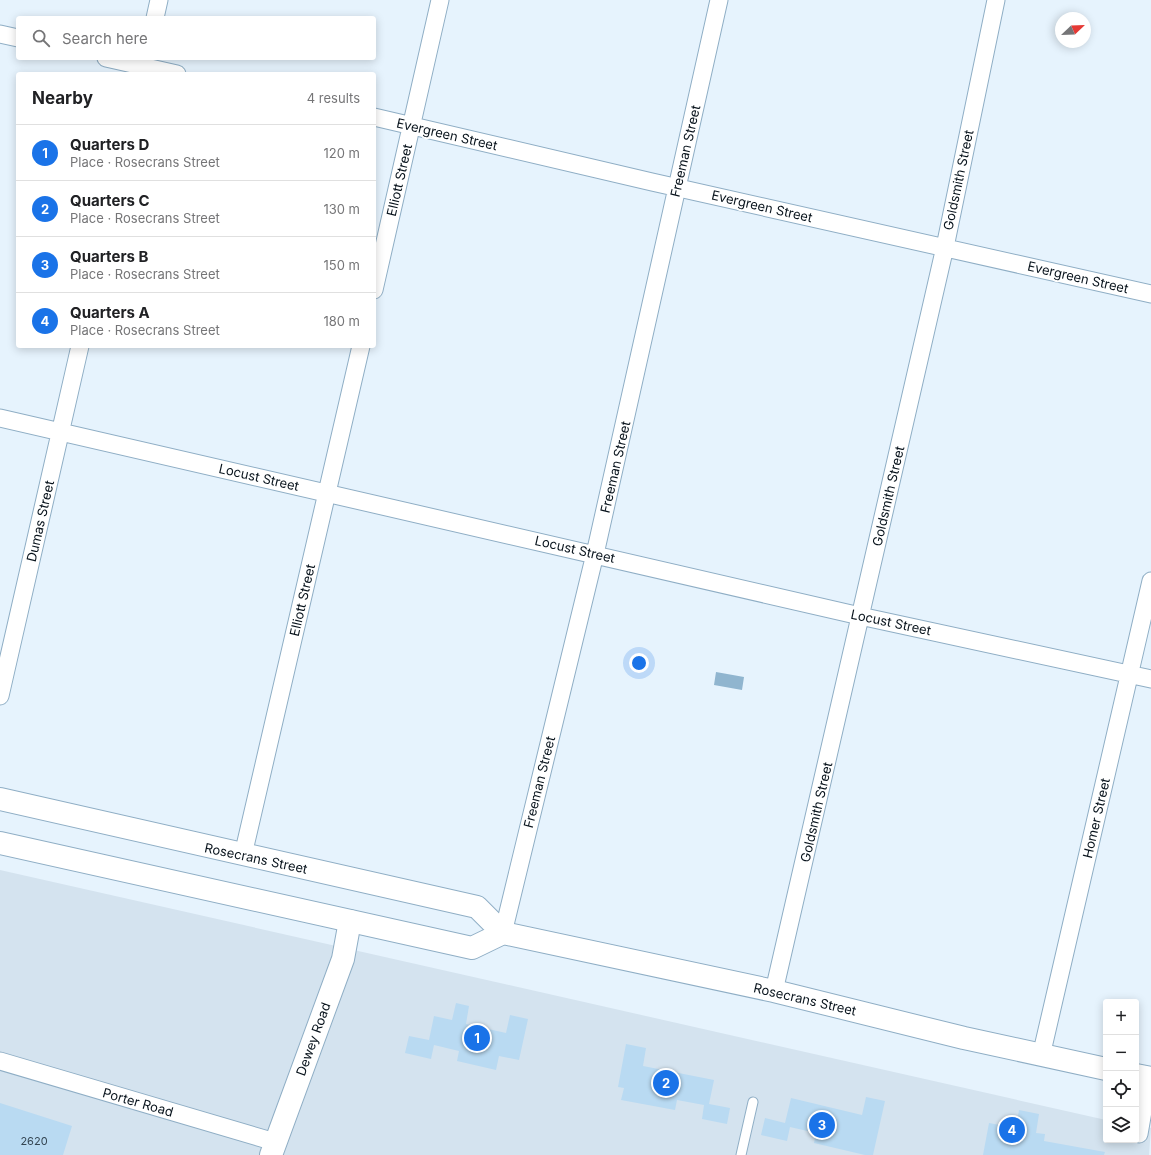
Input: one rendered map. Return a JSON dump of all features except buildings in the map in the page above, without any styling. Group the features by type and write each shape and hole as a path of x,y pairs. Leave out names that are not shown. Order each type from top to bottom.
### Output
{"main road":[{"name":"Rosecrans Street","path":"0,800 477,907 503,933 774,991 1041,1056 1103,1068"},
{"path":"0,843 472,948 503,933"},
{"name":"Dewey Road","path":"273,1148 342,958 350,921"}],"street":[{"path":"155,16 159,0"},
{"name":"Elliott Street","path":"376,281 440,0"},
{"name":"Freeman Street","path":"503,933 595,554 719,0"},
{"name":"Goldsmith Street","path":"774,991 944,247 996,0"},
{"path":"0,34 16,38"},
{"path":"116,60 169,72"},
{"name":"Evergreen Street","path":"376,118 1151,294"},
{"name":"Dumas Street","path":"0,696 80,348"},
{"name":"Elliott Street","path":"243,855 361,348"},
{"name":"Locust Street","path":"0,418 328,492 860,616 1151,679"},
{"name":"Homer Street","path":"1041,1056 1151,581"},
{"name":"Porter Road","path":"0,1061 273,1148"},
{"path":"1139,1134 1145,1077"}],"lane":[{"path":"740,1155 753,1102"}],"shaded area":[{"path":"0,870 1103,1119 1103,1143 1139,1143 1139,1126 1151,1128 1149,1155 0,1155"}],"water":[{"path":"716,672 744,677 742,690 714,685"}],"place":[{"name":"Quarters D","path":"477,1038"},
{"name":"Quarters C","path":"666,1083"},
{"name":"Quarters B","path":"822,1125"},
{"name":"Quarters A","path":"1012,1130"}]}
